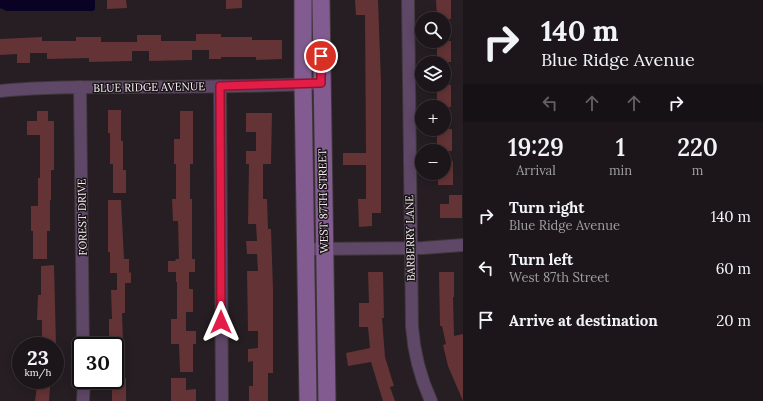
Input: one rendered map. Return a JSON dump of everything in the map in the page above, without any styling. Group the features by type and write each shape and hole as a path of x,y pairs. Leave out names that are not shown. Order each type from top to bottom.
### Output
{"main road":[{"name":"WEST 87TH STREET","path":"303,0 308,401"},
{"name":"WEST 87TH STREET","path":"321,0 321,83 327,401"}],"street":[{"name":"BARBERRY LANE","path":"408,0 412,327 413,344 422,381 431,401"},
{"name":"BLUE RIDGE AVENUE","path":"0,91 80,87 220,86 321,83"},
{"path":"220,86 222,401"},
{"name":"FOREST DRIVE","path":"80,87 83,337"},
{"path":"306,249 463,246"},
{"path":"83,401 84,389"}],"shaded area":[{"path":"0,0 95,0 95,9 93,11 7,11 0,8"}],"building":[{"path":"107,0 126,0 127,8 107,9"},
{"path":"226,0 242,0 242,8 226,9"},
{"path":"355,0 378,0 381,82 381,213 372,213 372,226 359,227 358,199 366,199 366,165 343,165 343,153 366,153 365,15 356,15"},
{"path":"436,0 451,0 451,12 437,12"},
{"path":"196,34 221,34 221,37 252,37 252,40 282,40 282,59 256,60 256,57 221,57 221,59 209,59 209,50 192,50 192,60 149,61 149,51 132,51 132,61 89,62 89,58 47,59 47,53 30,53 30,63 17,63 17,54 0,55 0,39 42,37 42,41 76,41 76,37 101,37 101,42 137,42 137,35 161,35 161,41 196,41"},
{"path":"437,48 451,48 451,56 437,56"},
{"path":"437,92 451,92 451,100 437,100"},
{"path":"108,110 121,110 121,141 123,141 123,170 126,170 126,193 113,193 113,164 110,164"},
{"path":"37,111 48,111 48,121 54,121 54,170 51,170 50,231 47,231 47,259 33,259 33,231 31,231 31,206 38,206 38,178 40,178 40,135 27,135 27,121 37,121"},
{"path":"180,111 193,111 193,164 190,164 190,199 192,199 192,259 195,259 195,272 189,272 189,289 193,289 193,312 186,312 186,331 196,331 196,344 193,344 193,372 180,372 179,344 171,344 171,319 177,319 177,282 176,272 168,272 168,261 175,261 176,259 179,259 178,221 173,221 172,199 176,199 174,139 180,139"},
{"path":"246,113 272,113 271,164 263,164 263,199 267,199 268,229 271,229 273,289 273,373 268,373 268,401 249,401 249,386 253,386 253,361 248,362 248,349 258,348 258,331 248,331 247,271 258,271 257,254 247,254 246,241 257,241 256,224 248,224 249,164 246,164 246,151 256,151 256,132 246,132"},
{"path":"452,129 452,151 451,144 437,144 437,136 451,136"},
{"path":"451,161 453,161 453,185 438,185 438,180 451,180"},
{"path":"449,195 462,195 462,218 440,218 440,204 449,204"},
{"path":"108,200 121,200 124,259 129,259 129,273 131,272 131,283 125,283 125,313 122,313 123,337 109,337 109,319 112,319 111,290 117,290 117,273 110,273 110,252 108,252"},
{"path":"54,265 56,337 42,337 42,320 37,320 38,295 41,295 41,266"},
{"path":"368,272 383,272 384,318 382,318 385,357 394,386 390,387 395,401 383,401 371,362 348,366 346,353 370,348 368,327 359,327 359,303 369,303"},
{"path":"439,272 454,272 454,336 463,334 463,401 448,366 443,345 446,344 442,326 440,326"},
{"path":"124,378 126,378 126,401 112,401 112,389 124,389"},
{"path":"171,378 186,378 186,390 196,389 196,401 171,401"},
{"path":"37,389 50,389 49,401 35,401"}],"route":[{"path":"221,322 220,86 321,83 321,56"}]}
